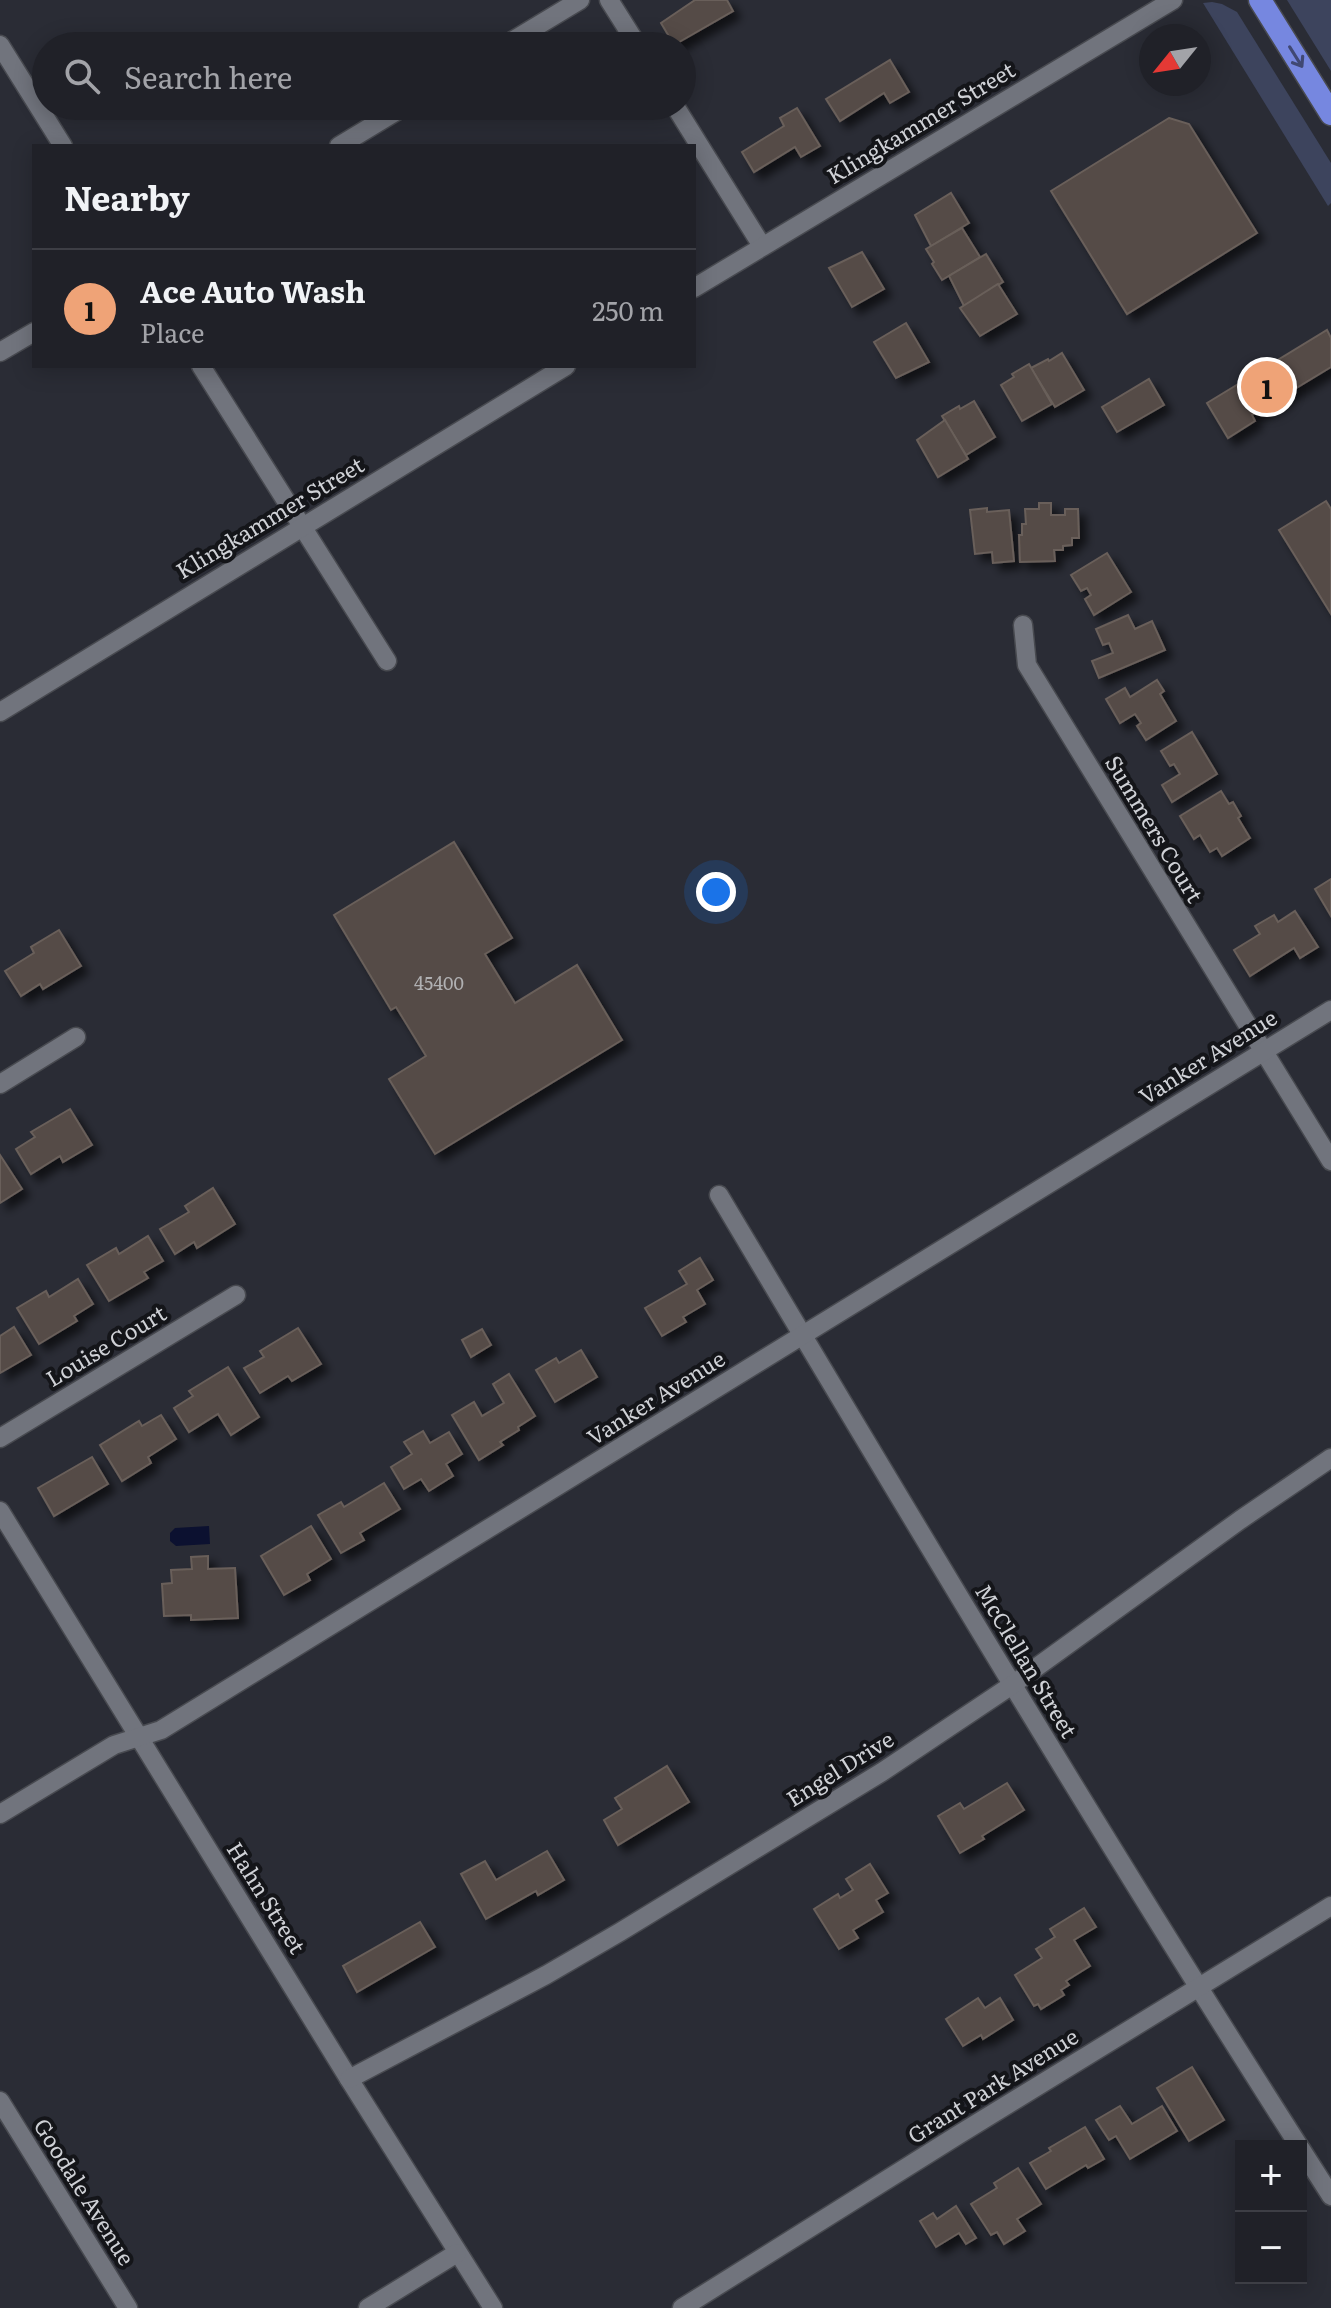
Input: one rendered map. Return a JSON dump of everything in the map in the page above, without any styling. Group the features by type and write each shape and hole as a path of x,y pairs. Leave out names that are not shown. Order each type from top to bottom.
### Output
{"highway":[{"path":"1260,0 1331,114"}],"street":[{"path":"527,32 580,0"},
{"path":"609,0 629,32"},
{"name":"Klingkammer Street","path":"696,287 1173,0"},
{"path":"0,45 32,96"},
{"path":"47,120 62,144"},
{"path":"342,144 382,120"},
{"path":"684,120 762,246"},
{"path":"0,352 32,333"},
{"path":"202,368 387,661"},
{"name":"Klingkammer Street","path":"0,712 563,368"},
{"name":"Summers Court","path":"1023,625 1027,665 1331,1161"},
{"name":"Vanker Avenue","path":"0,1814 114,1745 161,1730 1331,1010"},
{"path":"0,1084 76,1037"},
{"name":"McClellan Street","path":"719,1195 1012,1685 1296,2140"},
{"name":"Louise Court","path":"0,1438 236,1295"},
{"name":"Engel Drive","path":"349,2079 546,1975 882,1772 1012,1685 1331,1458"},
{"name":"Hahn Street","path":"0,1511 493,2308"},
{"name":"Grant Park Avenue","path":"682,2308 1331,1906"},
{"name":"Goodale Avenue","path":"0,2101 128,2308"},
{"name":"McClellan Street","path":"1307,2158 1331,2196"},
{"path":"368,2308 457,2253"}],"shaded area":[{"path":"1287,0 1331,0 1331,71"},
{"path":"1212,2 1237,12 1331,163 1331,203 1328,206 1203,3"},
{"path":"209,1526 210,1544 176,1546 170,1541 170,1533 175,1528"}],"building":[{"path":"695,0 727,0 733,11 696,32 666,32 661,23"},
{"path":"890,60 909,92 890,103 884,93 840,121 826,99"},
{"path":"797,108 820,146 801,157 795,147 754,172 742,152 784,126 780,118"},
{"path":"1169,118 1189,124 1257,233 1127,314 1051,191"},
{"path":"951,193 969,223 931,246 915,215"},
{"path":"962,228 980,257 942,280 926,249"},
{"path":"862,252 884,289 852,307 829,268"},
{"path":"986,254 1003,282 964,306 949,276"},
{"path":"998,284 1017,314 980,336 960,308"},
{"path":"906,323 929,362 896,378 874,342"},
{"path":"1327,330 1331,338 1331,367 1252,415 1255,421 1228,438 1207,403"},
{"path":"1062,353 1084,390 1055,407 1031,368"},
{"path":"1029,364 1052,404 1022,421 1001,385"},
{"path":"1149,379 1164,405 1117,432 1102,407"},
{"path":"974,401 995,437 966,455 942,416"},
{"path":"945,420 968,459 938,477 917,440"},
{"path":"1326,501 1331,509 1331,614 1279,530"},
{"path":"1039,503 1051,503 1051,515 1065,515 1065,509 1078,509 1079,538 1072,538 1072,545 1063,546 1063,550 1054,550 1055,561 1020,562 1019,535 1022,535 1022,524 1026,524 1025,509 1039,509"},
{"path":"987,508 987,512 1009,510 1014,561 993,563 992,552 975,554 970,510"},
{"path":"1107,553 1131,592 1094,615 1085,599 1091,595 1087,588 1081,591 1071,575"},
{"path":"1128,615 1135,629 1152,621 1165,650 1099,678 1092,661 1113,653 1109,643 1103,645 1096,629"},
{"path":"1157,680 1164,691 1160,694 1176,721 1146,740 1137,726 1141,723 1135,714 1120,723 1106,699 1125,688 1130,697"},
{"path":"1192,732 1217,774 1172,802 1162,785 1180,774 1174,764 1170,766 1161,751"},
{"path":"1221,791 1229,804 1233,802 1250,838 1222,856 1217,848 1210,852 1200,835 1194,839 1180,816"},
{"path":"454,842 512,938 485,954 515,1003 577,965 622,1040 435,1154 389,1079 426,1056 396,1007 391,1010 334,915"},
{"path":"1331,879 1331,916 1315,889"},
{"path":"1295,911 1318,947 1300,958 1294,948 1250,976 1234,950 1260,934 1255,926 1274,915 1278,922"},
{"path":"59,930 81,966 43,989 40,984 21,996 5,971 34,953 31,947"},
{"path":"70,1109 92,1145 63,1162 60,1156 31,1174 16,1149 35,1137 31,1132"},
{"path":"0,1155 22,1189 0,1203"},
{"path":"213,1188 235,1224 197,1248 194,1242 175,1254 160,1229 189,1212 185,1206"},
{"path":"148,1236 163,1261 144,1272 148,1278 109,1301 87,1265 116,1248 119,1254"},
{"path":"700,1258 713,1280 697,1290 705,1304 683,1317 686,1322 662,1336 645,1308 687,1284 679,1271"},
{"path":"78,1279 93,1304 74,1316 77,1321 39,1344 17,1308 46,1291 49,1297"},
{"path":"14,1327 31,1355 0,1373 0,1336"},
{"path":"298,1328 321,1364 292,1381 288,1376 260,1393 244,1368 264,1357 260,1351"},
{"path":"482,1329 491,1345 471,1357 462,1340"},
{"path":"581,1350 597,1377 555,1402 536,1370 556,1358 559,1363"},
{"path":"228,1367 259,1417 231,1435 218,1414 189,1432 174,1408 193,1396 189,1391"},
{"path":"509,1374 535,1416 500,1442 503,1445 479,1460 452,1415 474,1402 482,1416 504,1403 493,1384"},
{"path":"161,1415 176,1439 148,1457 151,1463 122,1481 100,1445 139,1421 142,1426"},
{"path":"423,1431 430,1443 449,1432 462,1454 446,1464 453,1476 429,1491 421,1479 404,1489 391,1467 412,1454 404,1442"},
{"path":"92,1457 108,1484 54,1516 38,1488"},
{"path":"384,1483 400,1509 360,1533 364,1540 341,1553 318,1515 341,1502 344,1507"},
{"path":"311,1526 331,1559 307,1574 310,1580 284,1595 261,1556"},
{"path":"208,1556 208,1569 235,1568 238,1618 191,1620 191,1615 164,1616 162,1584 172,1583 171,1570 192,1569 191,1557"},
{"path":"667,1766 689,1802 618,1845 604,1820 622,1809 615,1798"},
{"path":"1007,1783 1024,1810 960,1853 938,1816 960,1803 964,1809"},
{"path":"547,1851 564,1880 538,1895 536,1891 486,1919 461,1874 485,1861 496,1880"},
{"path":"870,1864 888,1893 876,1900 883,1912 853,1930 858,1938 839,1949 814,1909 838,1894 840,1898 853,1890 846,1879"},
{"path":"1084,1908 1096,1927 1074,1940 1090,1966 1066,1981 1069,1985 1061,1990 1064,1995 1041,2009 1038,2004 1034,2006 1015,1975 1042,1958 1036,1949 1055,1937 1050,1929"},
{"path":"420,1922 435,1947 357,1992 343,1966"},
{"path":"978,1998 985,2008 1000,1998 1013,2020 983,2039 981,2035 963,2046 946,2019"},
{"path":"1192,2067 1224,2120 1189,2141 1157,2088"},
{"path":"1120,2106 1132,2124 1162,2106 1177,2131 1130,2159 1116,2136 1109,2140 1096,2120"},
{"path":"1085,2127 1104,2159 1088,2168 1086,2165 1046,2189 1030,2163"},
{"path":"1018,2168 1041,2204 1017,2219 1025,2231 1004,2244 997,2232 991,2235 971,2204 997,2188 994,2183"},
{"path":"956,2206 976,2238 966,2244 959,2233 936,2247 920,2221 933,2213 937,2219"}],"place":[{"name":"Ace Auto Wash","path":"1267,387"}]}
